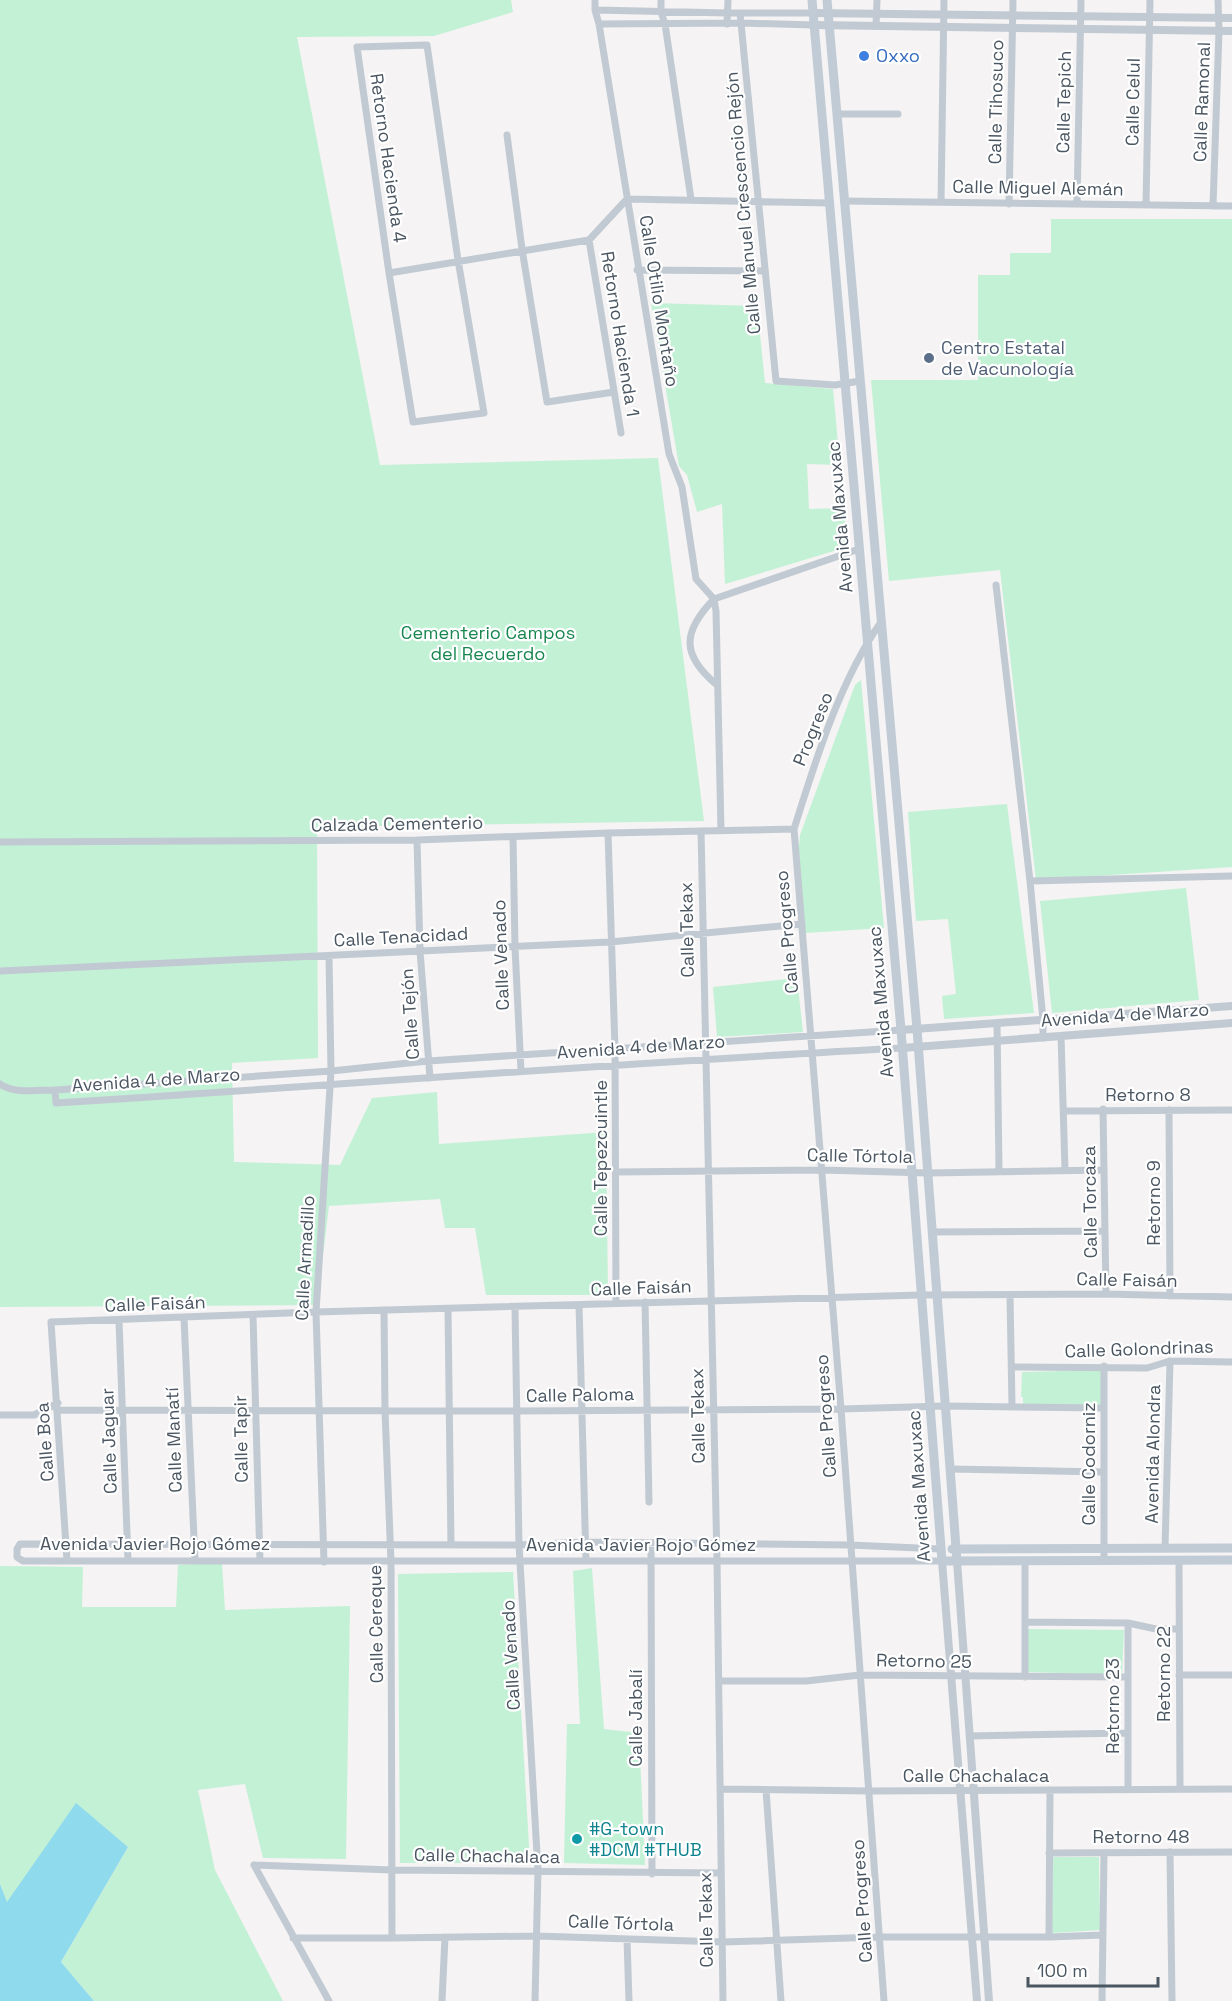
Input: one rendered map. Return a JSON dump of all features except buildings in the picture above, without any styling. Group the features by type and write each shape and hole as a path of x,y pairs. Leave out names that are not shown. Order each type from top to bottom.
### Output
{"main road":[{"name":"Avenida Maxuxac","path":"812,0 901,1030 942,1561"},
{"name":"Avenida Maxuxac","path":"827,0 919,1047 957,1561"},
{"path":"938,1511 953,1509"},
{"name":"Avenida Javier Rojo Gómez","path":"941,1549 1232,1548"},
{"name":"Avenida Javier Rojo Gómez","path":"942,1561 1232,1560"}],"street":[{"name":"Calle Otilio Montaño","path":"594,0 669,454 682,487 696,579 714,599"},
{"path":"661,0 691,199"},
{"path":"728,0 728,24"},
{"path":"876,0 876,26"},
{"path":"940,202 944,0"},
{"name":"Calle Tihosuco","path":"1009,204 1013,0"},
{"name":"Calle Tepich","path":"1077,204 1081,0"},
{"name":"Calle Celul","path":"1146,205 1150,0"},
{"name":"Calle Ramonal","path":"1213,206 1218,0"},
{"path":"595,10 1232,18"},
{"name":"Calle Manuel Crescencio Rejón","path":"740,13 776,381 845,384"},
{"path":"599,24 741,23 1232,31"},
{"name":"Retorno Hacienda 4","path":"427,45 458,260 484,413 413,422 389,273 357,47 427,45"},
{"path":"837,114 898,114"},
{"path":"507,135 522,249 548,402 614,392"},
{"path":"389,273 522,249 589,240 627,199 829,203"},
{"name":"Calle Miguel Alemán","path":"844,201 1232,206"},
{"name":"Retorno Hacienda 1","path":"589,240 621,433"},
{"path":"637,270 765,271"},
{"path":"845,384 860,381"},
{"path":"717,685 693,661 690,645 692,630 702,612 714,599 859,549"},
{"path":"996,585 1030,881 1043,1038"},
{"path":"714,599 721,830"},
{"name":"Progreso","path":"794,830 814,765 867,642 881,621"},
{"name":"Calzada Cementerio","path":"0,842 417,840 721,830 794,830"},
{"name":"Calle Progreso","path":"794,830 841,1409 884,2001"},
{"name":"Calle Tekax","path":"701,831 717,1561 723,2001"},
{"name":"Calle Tepezcuintle","path":"608,833 615,1049 616,1303"},
{"name":"Calle Venado","path":"513,838 514,947 521,1071"},
{"name":"Calle Tejón","path":"417,840 420,951 430,1078"},
{"path":"1030,881 1232,876"},
{"name":"Calle Tenacidad","path":"0,971 610,942 802,924"},
{"name":"Calle Armadillo","path":"324,1562 316,1312 331,1071 329,956"},
{"name":"Avenida 4 de Marzo","path":"1232,1006 55,1089 56,1103 330,1086 706,1058 919,1047 1232,1023"},
{"path":"997,1023 999,1170"},
{"path":"1061,1036 1065,1170"},
{"path":"241,1077 243,1091"},
{"path":"176,1081 177,1095"},
{"path":"0,1084 3,1087 27,1090 55,1089"},
{"path":"114,1085 117,1099"},
{"name":"Calle Torcaza","path":"1103,1109 1106,1294"},
{"name":"Retorno 9","path":"1168,1110 1170,1296"},
{"name":"Retorno 8","path":"1064,1111 1232,1110"},
{"name":"Calle Tórtola","path":"616,1172 821,1170 928,1173 1104,1170"},
{"path":"932,1232 1105,1231"},
{"name":"Calle Faisán","path":"51,1322 921,1295 1106,1294 1232,1297"},
{"path":"1010,1295 1012,1406"},
{"path":"645,1302 649,1502"},
{"path":"579,1305 585,1561"},
{"name":"Calle Venado","path":"515,1308 519,1545 538,1871 535,2001"},
{"path":"448,1309 451,1545"},
{"name":"Calle Cereque","path":"384,1310 385,1411 391,1562 392,1938"},
{"name":"Calle Tapir","path":"253,1316 260,1561"},
{"name":"Calle Manatí","path":"184,1318 195,1560"},
{"name":"Calle Jaguar","path":"119,1321 128,1560"},
{"name":"Calle Boa","path":"51,1322 67,1561"},
{"name":"Calle Golondrinas","path":"1012,1367 1147,1368 1170,1361 1232,1362"},
{"name":"Avenida Alondra","path":"1165,1548 1170,1361"},
{"name":"Calle Codorniz","path":"1104,1366 1104,1561"},
{"path":"0,1415 34,1415 58,1406"},
{"name":"Calle Paloma","path":"58,1406 123,1410 256,1411 841,1409 945,1406 1103,1408"},
{"path":"950,1468 1103,1472"},
{"name":"Avenida Javier Rojo Gómez","path":"941,1549 850,1545 585,1542 519,1545 20,1544 16,1549 17,1557 23,1561 942,1561"},
{"name":"Calle Jabalí","path":"651,1544 652,1874"},
{"name":"Avenida Maxuxac","path":"942,1561 977,2001"},
{"name":"Avenida Maxuxac","path":"957,1561 989,2001"},
{"path":"1025,1561 1025,1677"},
{"name":"Retorno 22","path":"1179,1561 1180,1788"},
{"path":"945,1607 960,1606"},
{"path":"1025,1622 1128,1623 1156,1629 1179,1629"},
{"name":"Retorno 23","path":"1128,1623 1128,1788"},
{"name":"Retorno 25","path":"719,1681 806,1681 860,1675 1128,1677"},
{"path":"1179,1675 1232,1675"},
{"path":"970,1736 1127,1732"},
{"name":"Calle Chachalaca","path":"720,1789 960,1791 1232,1789"},
{"path":"766,1790 781,2001"},
{"path":"1048,1937 1050,1790"},
{"path":"1170,1852 1172,2001"},
{"name":"Retorno 48","path":"1049,1853 1232,1852"},
{"path":"1102,2001 1104,1853"},
{"name":"Calle Chachalaca","path":"292,1938 254,1865 393,1870 720,1874"},
{"name":"Calle Tórtola","path":"292,1938 537,1936 722,1942 880,1937 985,1938 1103,1935"},
{"path":"442,2001 445,1937"},
{"path":"292,1938 329,2001"},
{"path":"627,1939 629,2001"}],"green space":[{"name":"Cementerio Campos del Recuerdo","path":"0,0 511,0 513,12 434,36 297,37 380,465 658,458 704,821 317,827 318,1058 232,1063 234,1162 340,1165 372,1098 437,1092 439,1144 606,1132 608,1295 486,1295 475,1228 445,1228 440,1199 329,1206 317,1305 0,1307"},
{"path":"1051,219 1232,219 1232,867 1036,880 1000,570 889,581 871,380 978,380 978,275 1010,275 1010,253 1051,253"},
{"path":"651,303 757,306 765,383 833,389 840,465 807,464 809,509 844,508 847,547 725,584 722,504 697,512 687,475 679,466"},
{"path":"861,680 884,928 805,933 798,855 800,835 855,685"},
{"path":"1007,804 1034,1013 944,1019 942,996 956,994 948,919 916,921 908,812"},
{"path":"1186,888 1199,1000 1052,1013 1040,901"},
{"path":"797,978 803,1032 717,1037 713,987"},
{"path":"1103,1370 1102,1405 1023,1404 1022,1372"},
{"path":"222,1563 225,1610 350,1606 346,1859 263,1858 245,1784 198,1790 215,1870 283,2001 94,2001 61,1962 128,1847 76,1804 7,1903 0,1884 0,1566 83,1567 82,1607 176,1607 178,1565"},
{"path":"592,1568 604,1729 639,1733 645,1865 564,1863 567,1724 580,1724 573,1571"},
{"path":"513,1572 530,1863 400,1863 398,1574"},
{"path":"1028,1629 1124,1630 1122,1675 1027,1672"},
{"path":"1053,1857 1099,1857 1100,1930 1052,1933"}],"water":[{"path":"76,1803 128,1847 61,1962 94,2001 0,2001 0,1884 7,1902"}],"place":[{"name":"Oxxo","path":"864,56"},
{"name":"Centro Estatal de Vacunología","path":"929,358"},
{"name":"#G-town #DCM #THUB","path":"577,1839"}]}
